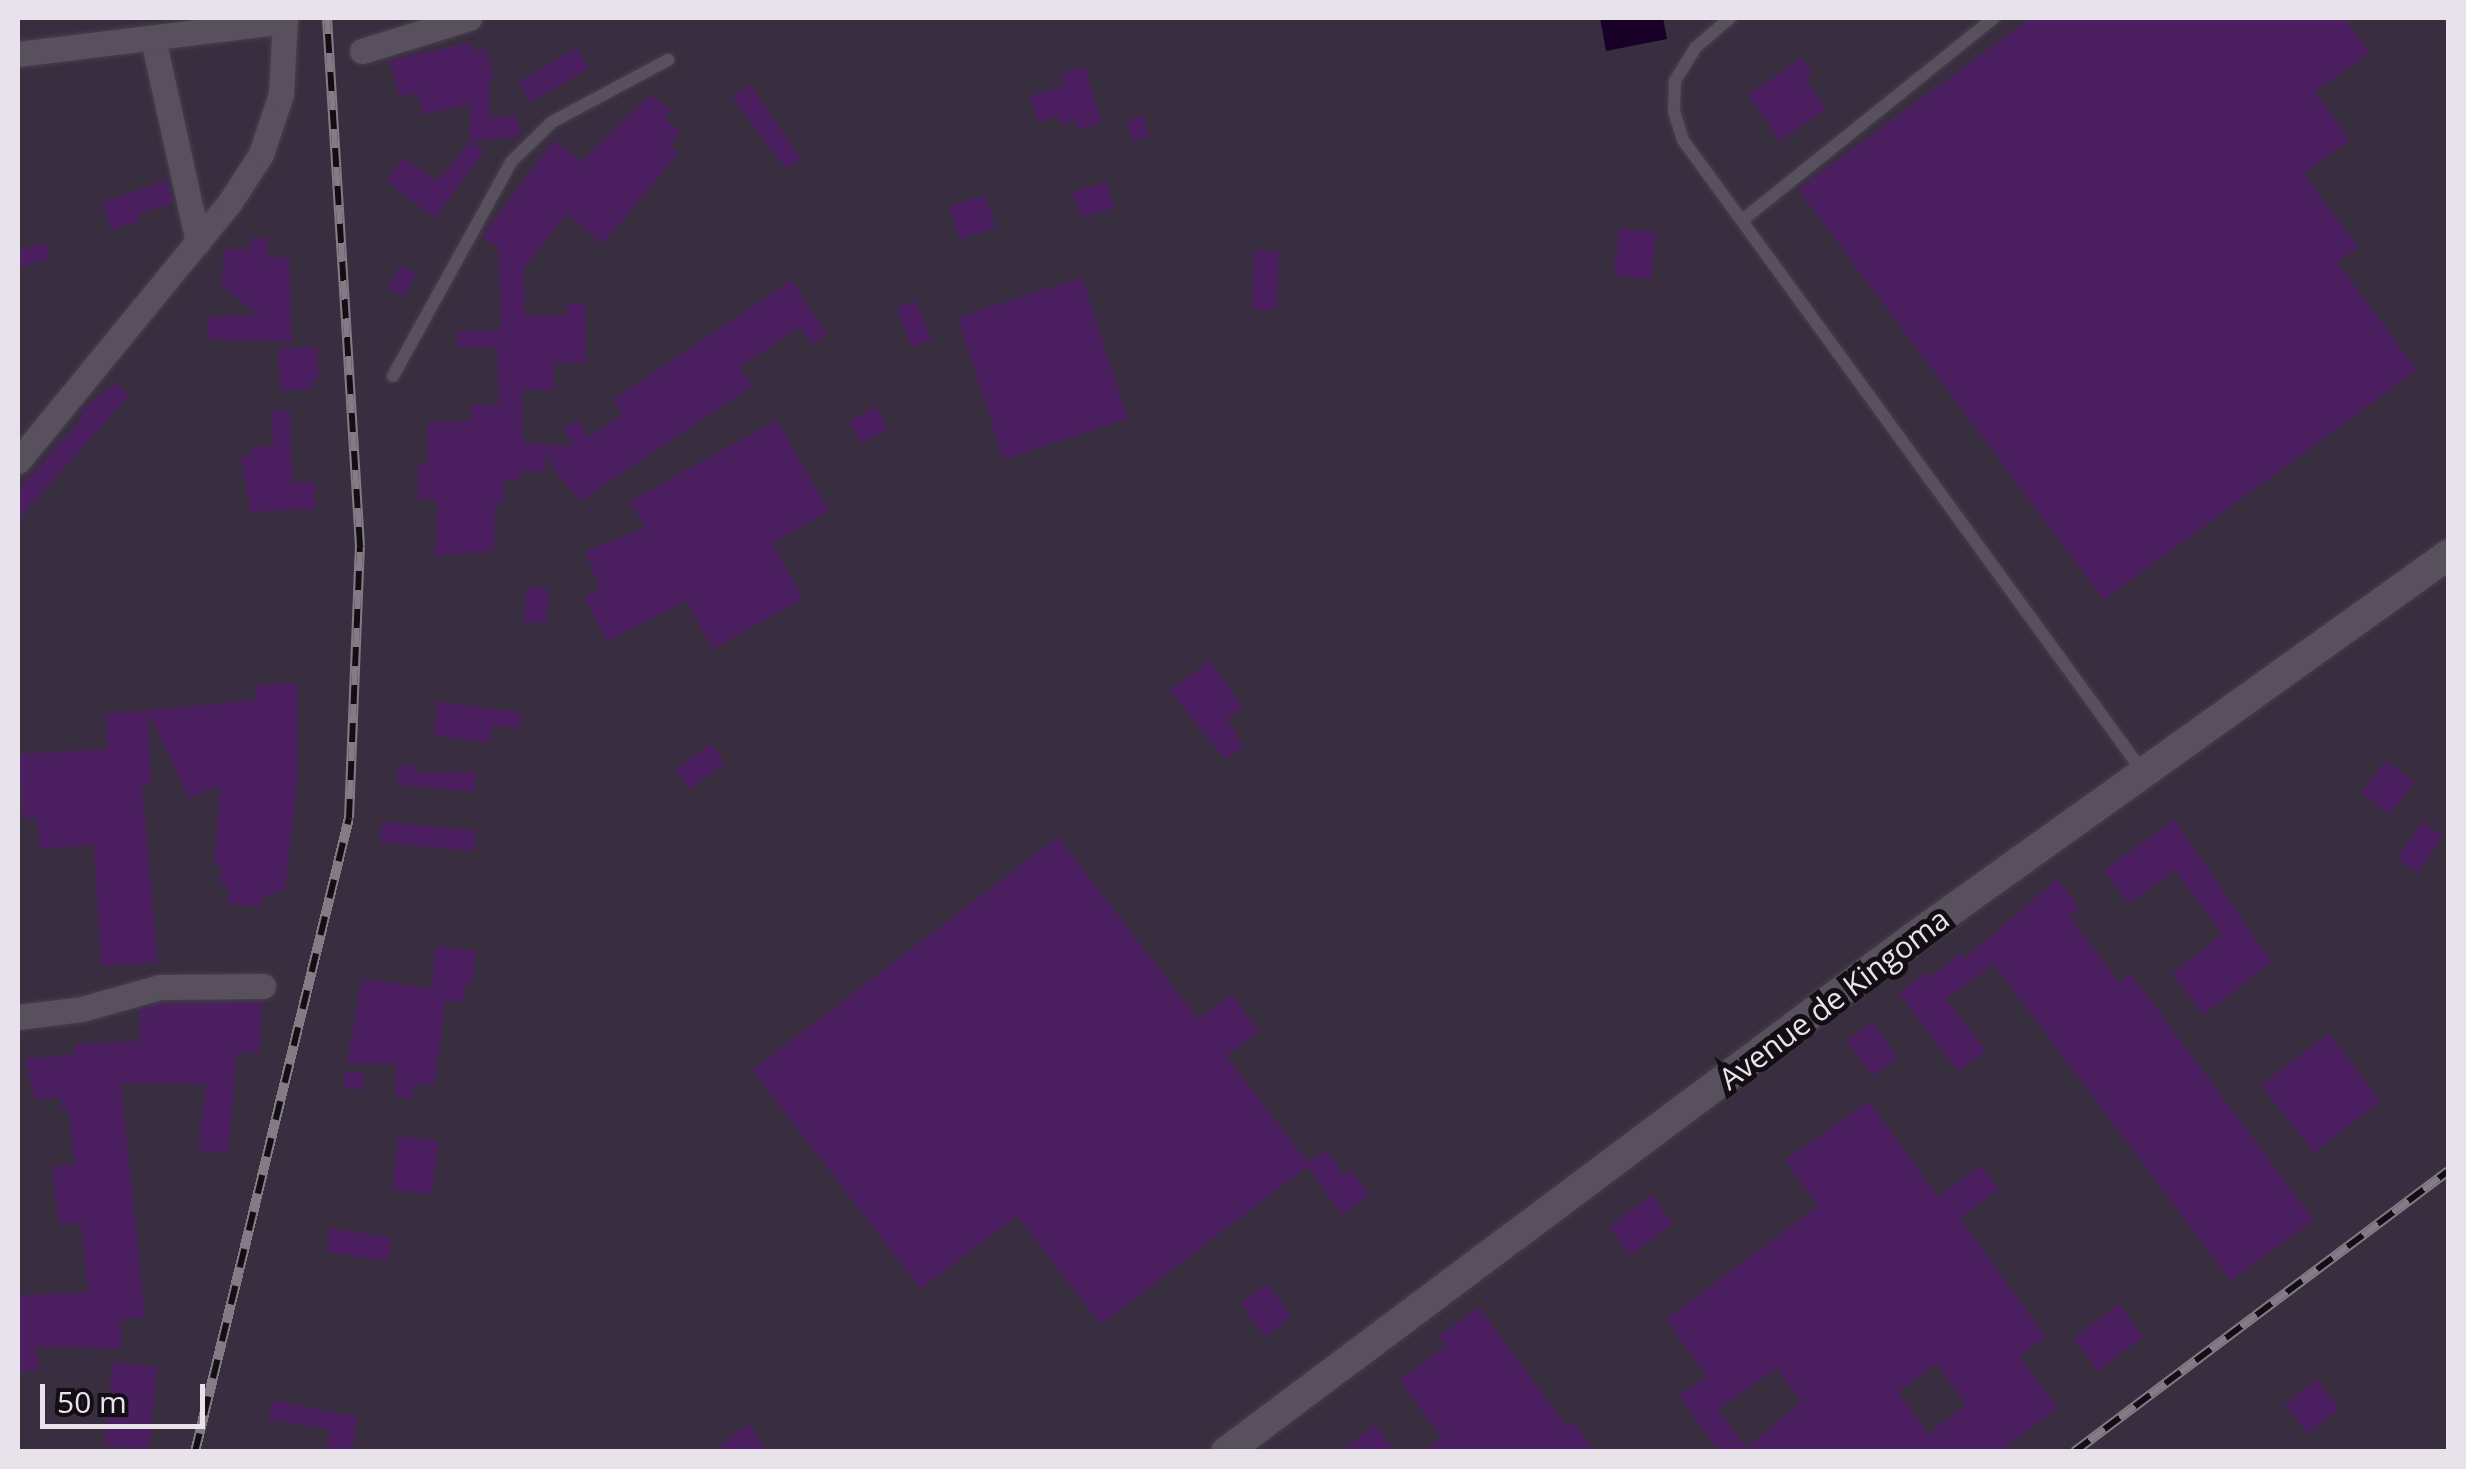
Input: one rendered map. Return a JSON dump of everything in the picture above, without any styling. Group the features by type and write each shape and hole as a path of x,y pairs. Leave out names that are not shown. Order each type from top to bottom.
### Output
{"street":[{"path":"362,51 469,18"},
{"path":"18,54 285,19 281,94 260,154 198,242 18,461"},
{"path":"153,39 198,242"},
{"name":"Avenue de Kingoma","path":"1226,1452 1914,937 2448,555"},
{"path":"18,1017 82,1009 160,987 263,986"}],"lane":[{"path":"1730,18 1696,47 1672,98 1683,140 1745,218 2144,774"},
{"path":"1745,218 1994,18"},
{"path":"394,376 511,162 552,122 668,60"}],"shaded area":[{"path":"18,18 2448,18 2448,1451 18,1451"},
{"path":"1600,18 1663,18 1667,39 1606,51"}],"building":[{"path":"2031,18 2344,18 2370,52 2315,92 2350,140 2304,174 2358,247 2337,262 2417,370 2104,600 1798,189"},
{"path":"471,43 473,51 487,48 494,80 489,81 489,118 517,114 520,136 471,142 484,151 435,218 386,181 403,158 438,181 470,141 470,104 423,115 417,93 399,97 390,60"},
{"path":"577,48 589,69 530,103 518,82"},
{"path":"1801,58 1813,75 1806,80 1826,109 1780,141 1748,95"},
{"path":"1085,66 1102,123 1078,130 1075,120 1061,124 1058,116 1038,122 1030,96 1064,85 1061,73"},
{"path":"750,85 801,159 786,169 732,97"},
{"path":"651,95 671,110 664,118 681,131 670,146 679,153 603,244 567,214 524,268 525,315 567,315 567,304 585,304 586,363 554,363 554,390 522,390 523,443 574,446 563,428 578,420 588,437 622,414 613,400 791,280 827,334 812,344 800,327 740,367 752,386 581,501 555,472 546,449 546,472 520,471 520,481 504,481 503,504 495,504 494,551 435,556 437,500 418,500 418,463 428,463 427,422 471,421 471,405 499,405 497,348 457,348 457,331 501,330 498,247 482,236 554,140 581,161"},
{"path":"1143,115 1150,136 1133,141 1126,121"},
{"path":"168,180 173,204 137,213 140,221 111,230 102,203"},
{"path":"1107,182 1115,208 1080,218 1073,193"},
{"path":"985,195 996,227 960,240 949,207"},
{"path":"1620,228 1657,233 1650,280 1613,275"},
{"path":"250,238 268,238 268,257 289,257 292,342 208,339 208,317 259,315 221,285 225,249 250,249"},
{"path":"46,242 51,259 18,268 18,250"},
{"path":"1254,250 1279,251 1277,310 1252,309"},
{"path":"400,265 416,273 404,297 388,289"},
{"path":"1082,277 1128,419 1003,459 957,317"},
{"path":"916,300 932,340 913,348 897,308"},
{"path":"317,347 319,380 311,381 312,389 280,391 278,349"},
{"path":"116,383 129,395 18,520 18,490 84,416 80,411"},
{"path":"876,406 889,429 861,444 849,421"},
{"path":"290,410 292,483 315,482 315,509 251,512 240,455 251,455 252,446 273,447 272,411"},
{"path":"777,420 829,511 772,543 803,599 713,649 686,601 607,642 584,597 600,589 585,551 645,528 630,501"},
{"path":"527,587 550,590 546,624 523,621"},
{"path":"1210,661 1243,707 1227,719 1244,748 1225,759 1169,690"},
{"path":"297,683 297,785 285,890 261,898 261,907 227,904 229,885 220,884 222,866 214,866 220,785 189,799 148,711 151,784 142,784 158,963 101,966 94,845 40,849 37,818 23,818 19,754 108,749 105,714 256,700 255,685"},
{"path":"438,701 522,713 519,729 492,725 489,743 433,735"},
{"path":"711,744 725,763 690,789 675,770"},
{"path":"2386,760 2414,782 2389,814 2361,792"},
{"path":"398,765 415,766 415,773 475,771 475,792 397,785"},
{"path":"2174,820 2272,962 2204,1015 2172,974 2222,934 2175,870 2129,904 2104,870"},
{"path":"382,822 476,830 474,851 380,843"},
{"path":"2422,822 2443,836 2418,873 2397,859"},
{"path":"1058,837 1198,1019 1232,995 1259,1032 1226,1056 1308,1162 1327,1150 1344,1176 1351,1170 1370,1195 1343,1215 1307,1167 1101,1324 1017,1216 921,1289 752,1070"},
{"path":"2058,879 2079,908 2069,916 2120,983 2131,974 2314,1220 2231,1281 1994,964 1946,999 1986,1051 1958,1071 1899,993 1926,972 1929,977 1962,953 1965,958"},
{"path":"436,946 476,951 472,985 465,984 463,1002 446,1000 434,1085 413,1085 413,1098 396,1098 396,1065 347,1064 362,978 431,989"},
{"path":"262,1002 260,1053 237,1053 228,1153 198,1150 206,1084 121,1083 145,1317 121,1320 121,1348 36,1347 39,1370 18,1372 18,1295 88,1293 81,1223 59,1225 52,1167 75,1164 69,1110 61,1110 61,1097 35,1100 25,1059 75,1054 74,1044 140,1041 140,1009 162,1003"},
{"path":"1873,1022 1898,1058 1872,1076 1847,1040"},
{"path":"2328,1033 2381,1101 2314,1153 2261,1085"},
{"path":"344,1072 363,1072 363,1089 344,1089"},
{"path":"1869,1101 1938,1197 1981,1165 1999,1189 1960,1218 2046,1337 2019,1356 2058,1408 1999,1452 1720,1452 1679,1396 1707,1376 1666,1319 1818,1206 1785,1160","holes":["1937,1364 1966,1405 1928,1434 1898,1392","1777,1368 1801,1402 1746,1448 1718,1410"]},
{"path":"398,1136 438,1140 432,1194 392,1190"},
{"path":"1652,1195 1673,1224 1629,1256 1608,1227"},
{"path":"330,1228 391,1238 387,1261 326,1252"},
{"path":"1267,1284 1292,1317 1265,1337 1241,1304"},
{"path":"2119,1304 2144,1337 2098,1371 2073,1338"},
{"path":"1479,1307 1566,1426 1573,1421 1595,1452 1422,1452 1441,1437 1399,1380 1446,1346 1439,1336"},
{"path":"113,1362 158,1367 149,1450 104,1446"},
{"path":"2316,1379 2340,1409 2308,1434 2284,1405"},
{"path":"272,1400 358,1417 352,1452 326,1452 330,1430 268,1419"},
{"path":"748,1424 769,1452 712,1452"},
{"path":"1375,1424 1396,1452 1340,1452"}],"railway":[{"path":"195,1452 349,818 360,546 327,18"},
{"path":"2074,1452 2448,1171"}]}
